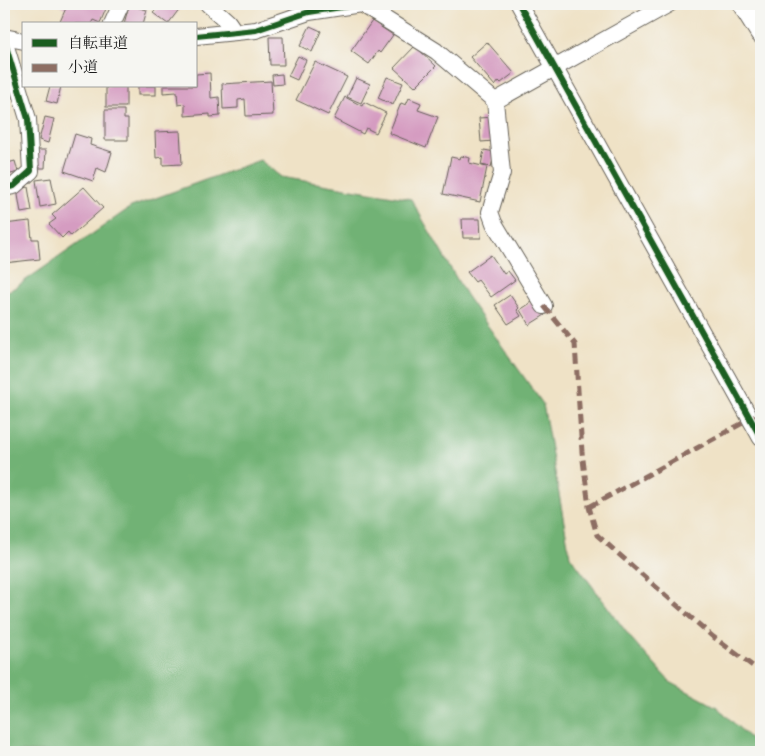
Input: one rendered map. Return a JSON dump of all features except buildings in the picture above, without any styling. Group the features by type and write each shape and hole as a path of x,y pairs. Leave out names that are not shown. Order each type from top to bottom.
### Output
{"main road":[{"path":"744,4 761,33"}],"street":[{"path":"113,22 121,4"},
{"path":"208,4 236,32"},
{"path":"198,36 256,30 310,12 361,4 436,51 495,101 502,173 490,212 494,223 544,306"},
{"path":"519,4 761,438"},
{"path":"495,101 669,4"},
{"path":"4,188 14,186 31,172 28,119 4,38 22,41"}],"green space":[{"path":"260,160 281,177 411,199 466,295 543,404 570,556 630,637 670,682 717,707 756,744 761,752 4,752 4,293 16,287 131,207"}],"marked path":[{"path":"544,306 575,344 582,452 589,507 597,535 712,636 761,672"},
{"path":"589,507 761,413"}],"cycle path":[{"path":"198,36 256,30 309,12 361,4"},
{"path":"519,4 761,438"},
{"path":"4,40 28,119 31,171 14,186 4,188"}]}
